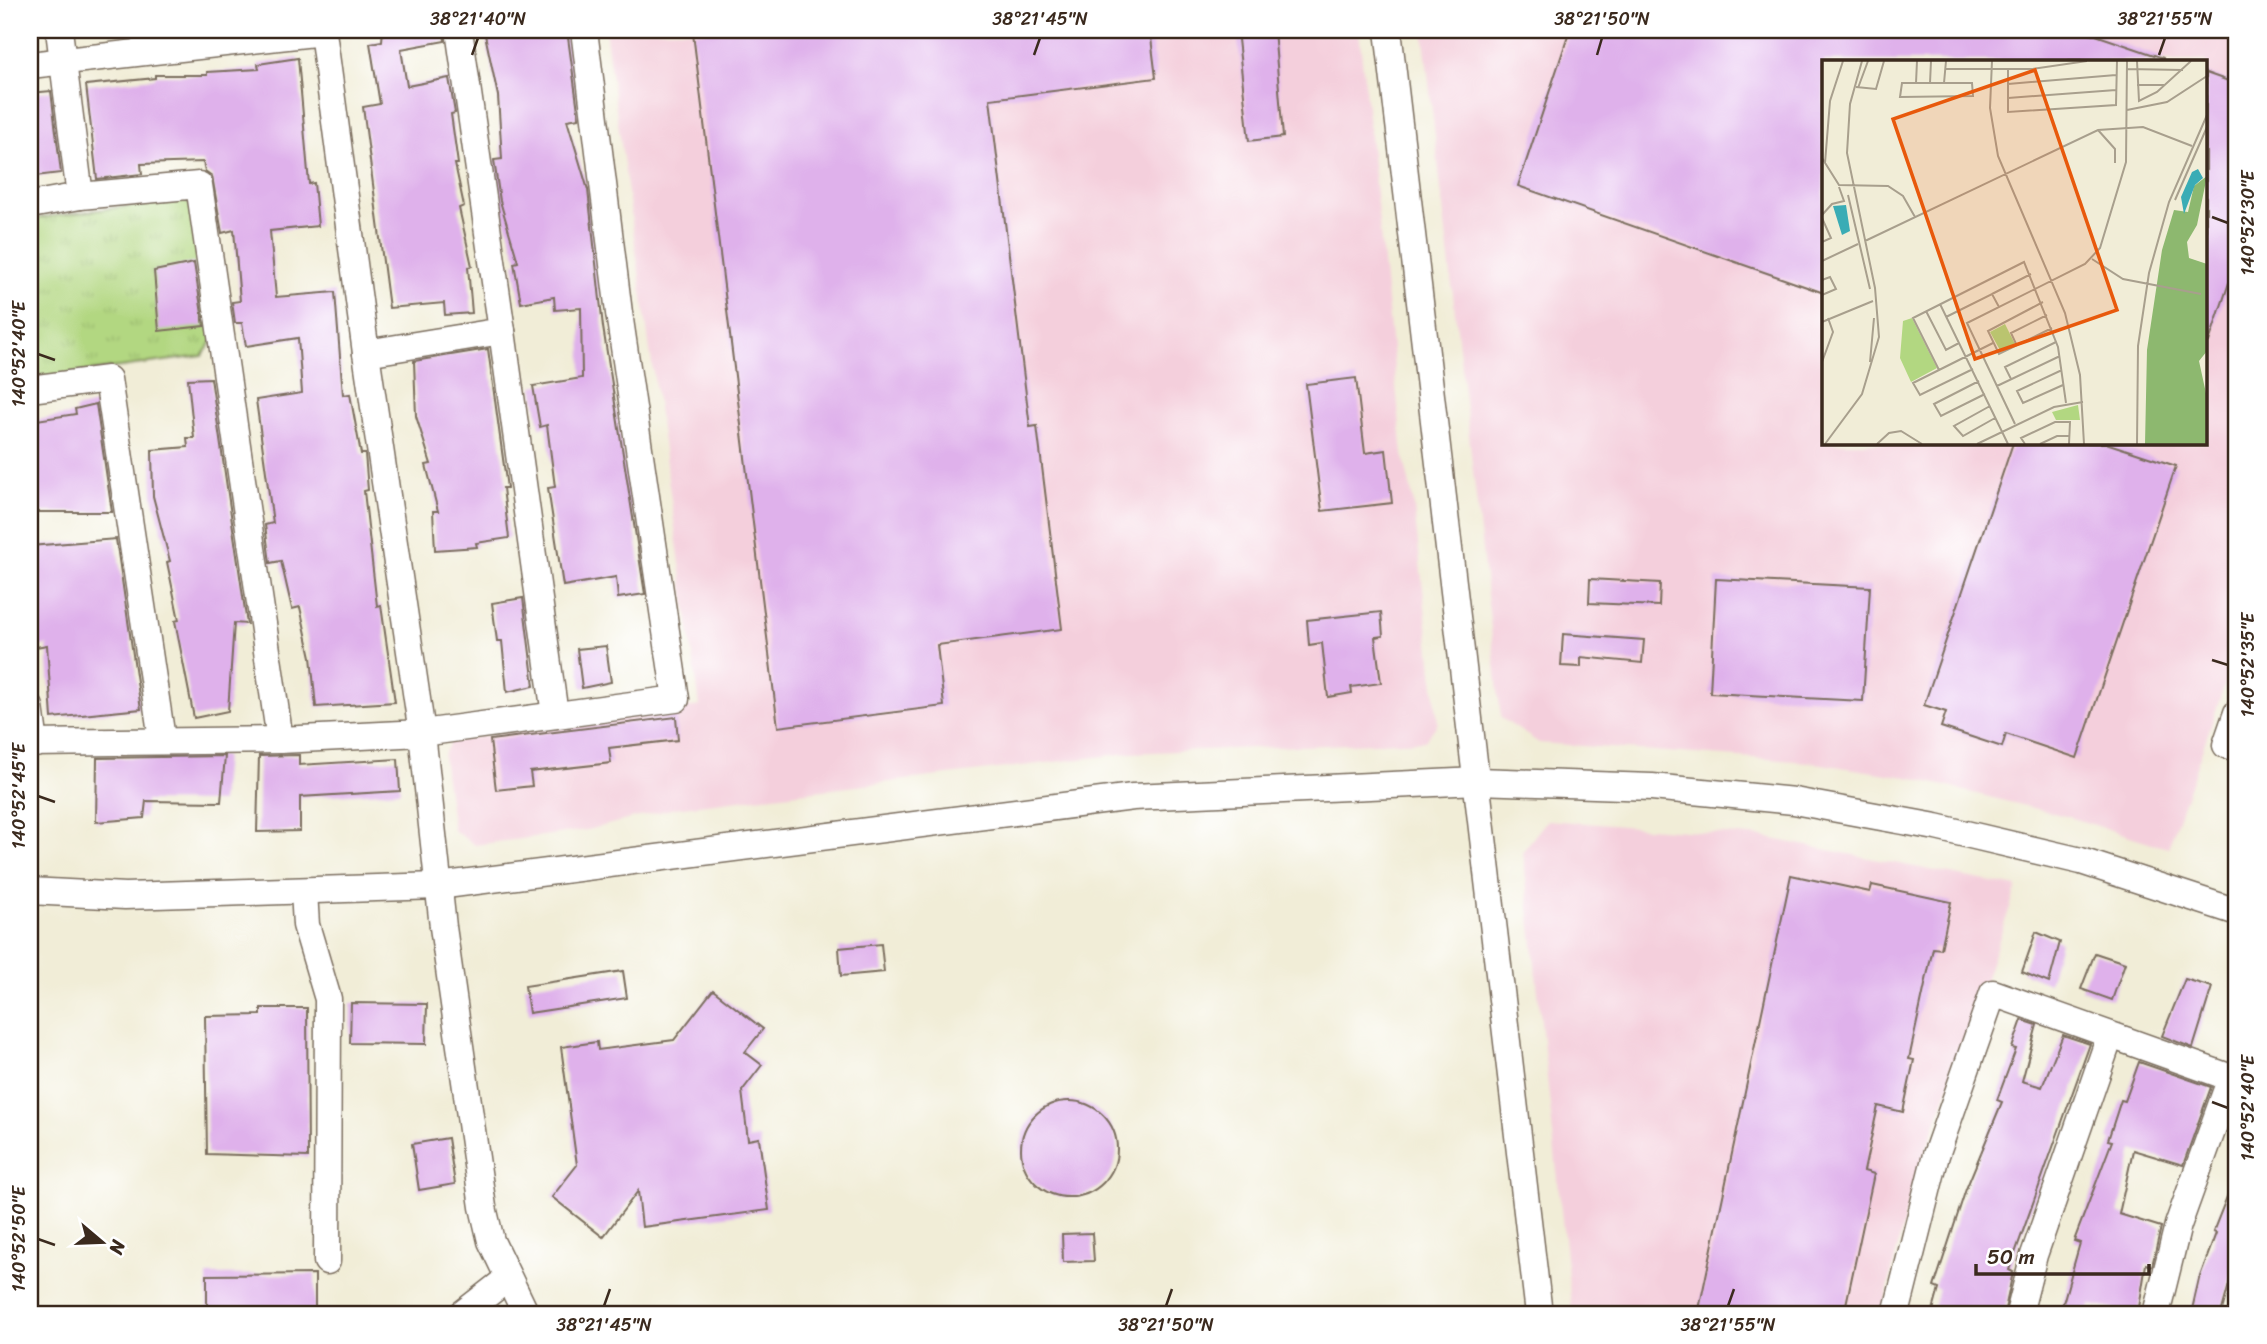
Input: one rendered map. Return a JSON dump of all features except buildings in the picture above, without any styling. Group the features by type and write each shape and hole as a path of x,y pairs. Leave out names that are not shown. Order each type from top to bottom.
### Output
{"street":[{"path":"59,30 80,196"},
{"path":"459,30 555,715"},
{"path":"30,707 32,743 162,739 280,740 422,733 676,699 619,313 584,30"},
{"path":"1388,30 1539,1314"},
{"path":"30,65 323,32 366,353 422,733 438,886 483,1207 491,1241 526,1314"},
{"path":"30,205 80,196 199,185 280,740"},
{"path":"366,353 502,331"},
{"path":"30,389 108,379 162,739"},
{"path":"2237,713 2226,745 2237,748"},
{"path":"30,891 125,896 438,886 1133,797 1478,781 1652,787 1794,801 1936,827 2081,861 2237,912"},
{"path":"304,891 306,925 328,999 327,1261"},
{"path":"1896,1314 1936,1155 1993,993 2234,1079 2178,1225 2156,1314"},
{"path":"2019,1314 2034,1255 2110,1036"},
{"path":"462,1314 507,1279"}],"shaded area":[{"path":"605,30 1359,30 1403,454 1413,499 1438,723 1425,741 1130,753 675,808 587,830 475,845 453,830 443,756 451,741 700,706"},
{"path":"1423,30 2237,30 2237,650 2168,848 2069,817 1913,778 1808,762 1539,743 1501,718"},
{"path":"1547,820 1762,837 2017,887 1907,1207 1882,1314 1572,1314 1523,851"}],"green space":[{"path":"183,199 198,210 215,338 202,356 30,379 30,219"}]}
